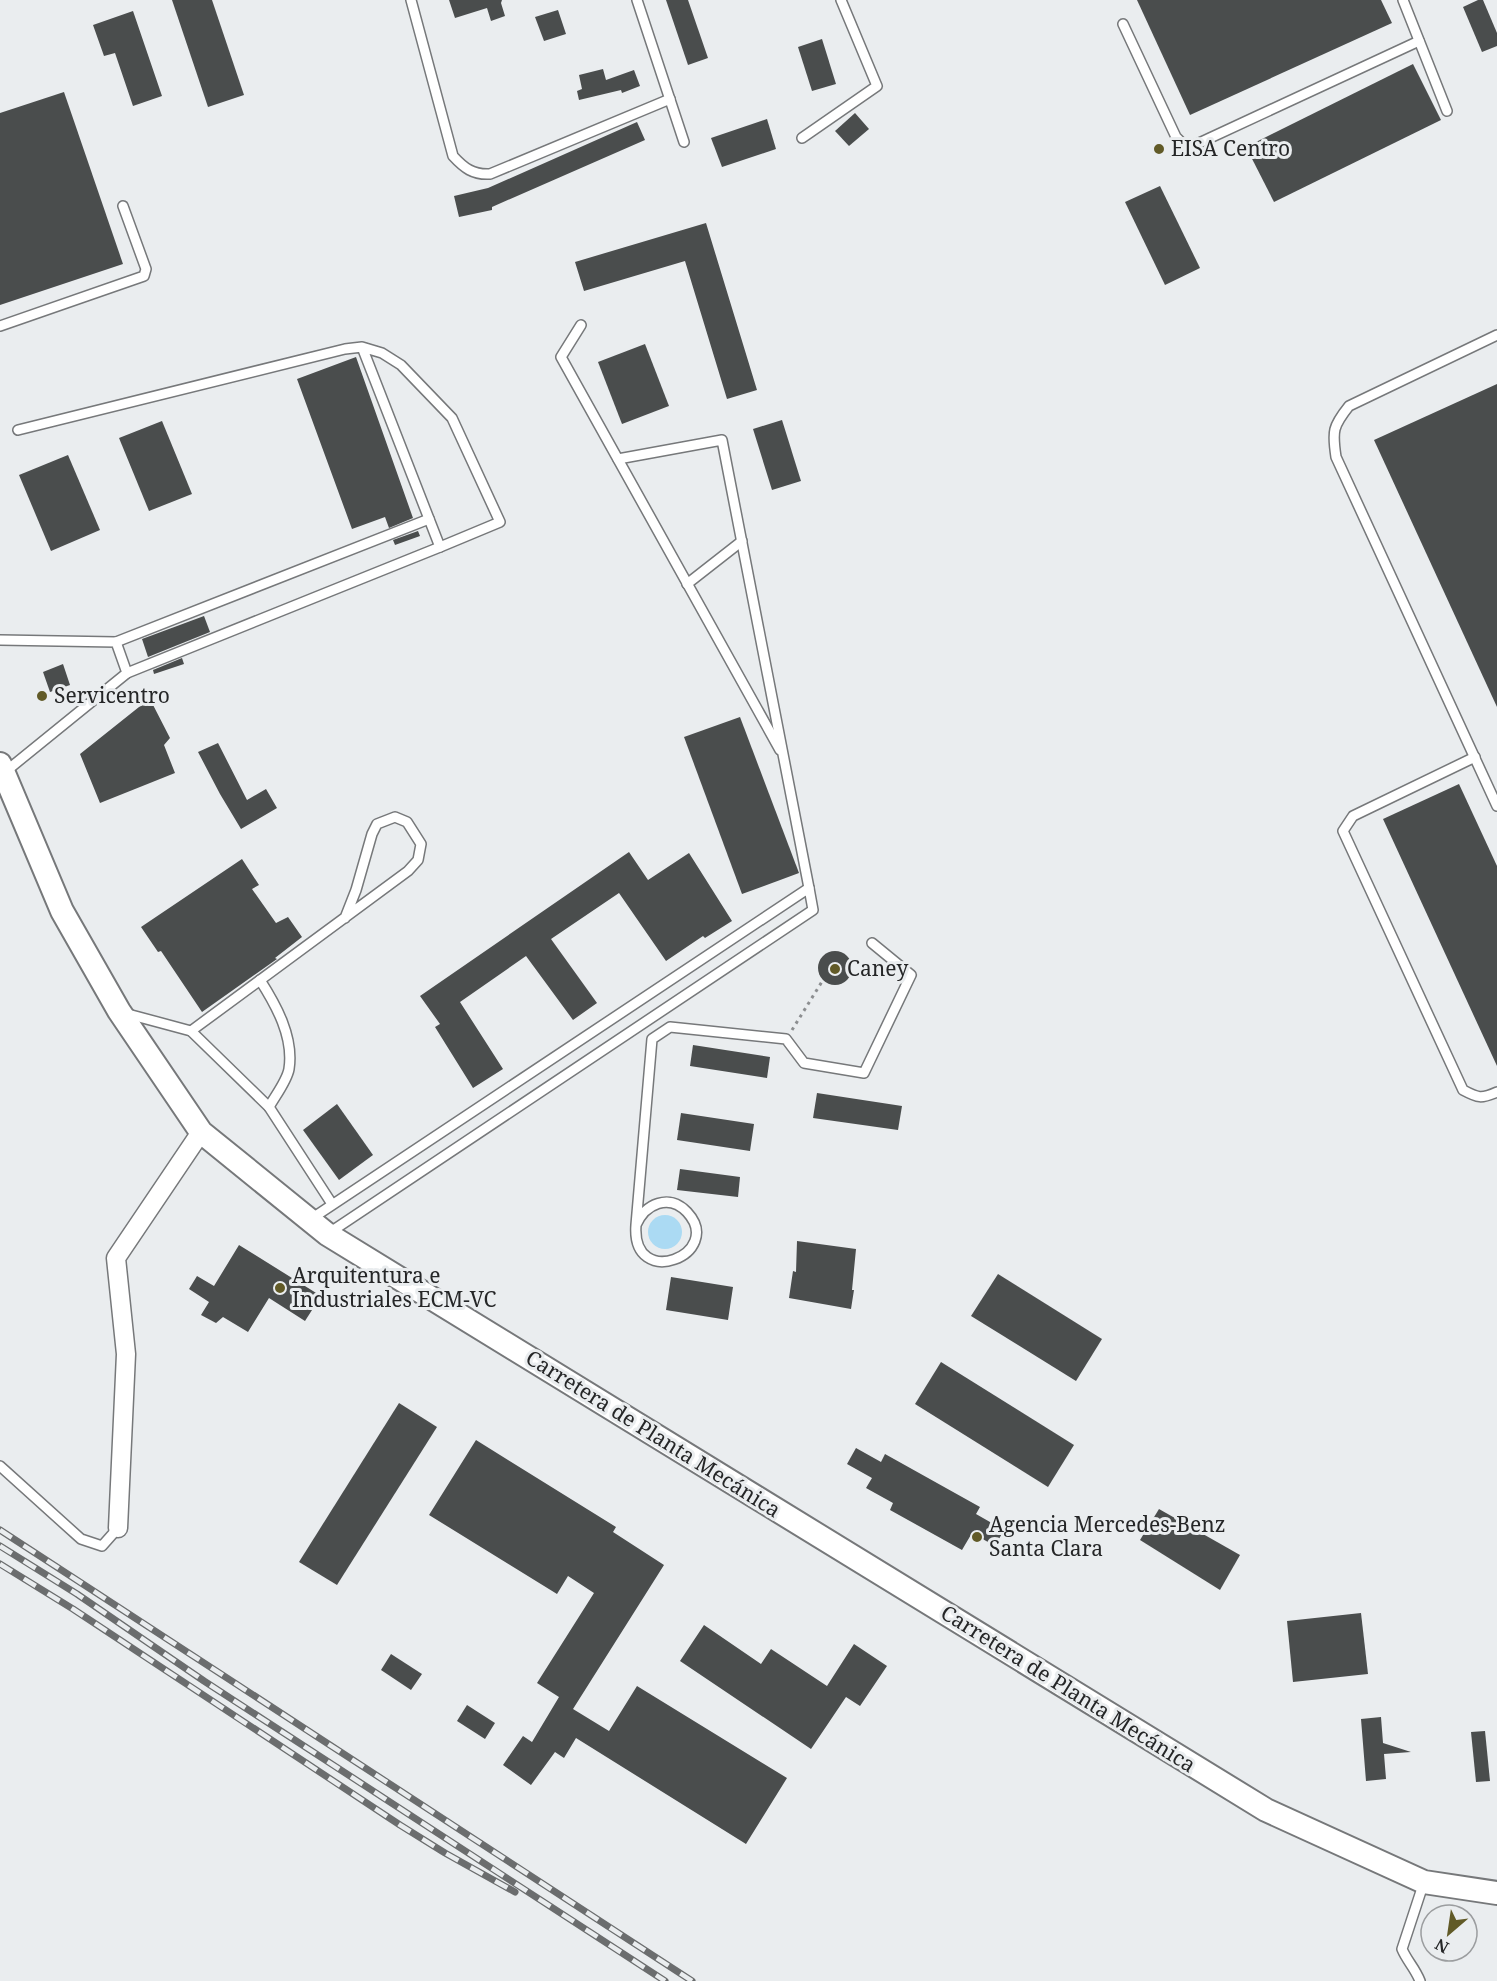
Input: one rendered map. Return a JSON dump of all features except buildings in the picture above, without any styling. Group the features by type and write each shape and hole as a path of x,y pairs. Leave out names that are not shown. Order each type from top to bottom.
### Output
{"street":[{"name":"Carretera de Planta Mecánica","path":"2,769 62,911 118,1011 201,1132 308,1220 327,1234 1266,1810 1424,1882 1497,1893"},
{"path":"118,1528 126,1354 116,1258 201,1132"}],"lane":[{"path":"411,0 453,156 465,168 475,173 490,174 670,99"},
{"path":"637,0 684,142"},
{"path":"802,138 877,86 841,0"},
{"path":"1403,0 1447,111"},
{"path":"1123,24 1176,137 1184,145 1197,144 1419,41"},
{"path":"0,326 144,276 146,269 123,206"},
{"path":"581,326 561,357 784,758"},
{"path":"1497,335 1349,406 1336,422 1333,439 1336,457 1497,806"},
{"path":"2,769 127,673 500,522 452,418 401,365 382,353 362,347 345,349 18,430"},
{"path":"362,347 440,547"},
{"path":"327,1234 813,910 722,440 618,459"},
{"path":"0,640 116,642 429,519"},
{"path":"687,584 742,541"},
{"path":"116,642 127,673"},
{"path":"1475,757 1353,816 1343,831 1463,1090 1484,1098 1497,1092"},
{"path":"191,1031 345,918 408,871 418,860 421,844 407,822 395,817 377,824 345,918"},
{"path":"308,1220 809,888"},
{"path":"636,1225 647,1208 656,1203 666,1202 676,1204 691,1216 696,1236 687,1254 669,1262 660,1262 643,1252 637,1244 635,1235 652,1039 670,1027 786,1039 804,1063 864,1073 911,975 872,943"},
{"path":"260,980 271,997 289,1039 289,1071 269,1107"},
{"path":"118,1011 191,1031 269,1107 332,1204"},
{"path":"0,1466 81,1539 102,1546 118,1528"},
{"path":"1419,1981 1415,1967 1406,1958 1402,1949 1424,1882"}],"path":[{"path":"786,1039 823,980"}],"shaded area":[{"path":"665,1215 677,1220 682,1232 677,1244 665,1249 653,1244 648,1232 653,1220"}],"railway":[{"path":"0,1530 692,1981"},
{"path":"0,1546 77,1594 204,1681 665,1981"},
{"path":"0,1564 73,1609 400,1825 515,1892"}],"place":[{"name":"EISA Centro","path":"1159,149"},
{"name":"Servicentro","path":"42,696"},
{"name":"Caney","path":"835,969"},
{"name":"Arquitentura e Industriales ECM-VC","path":"280,1288"},
{"name":"Agencia Mercedes-Benz Santa Clara","path":"977,1537"}]}
